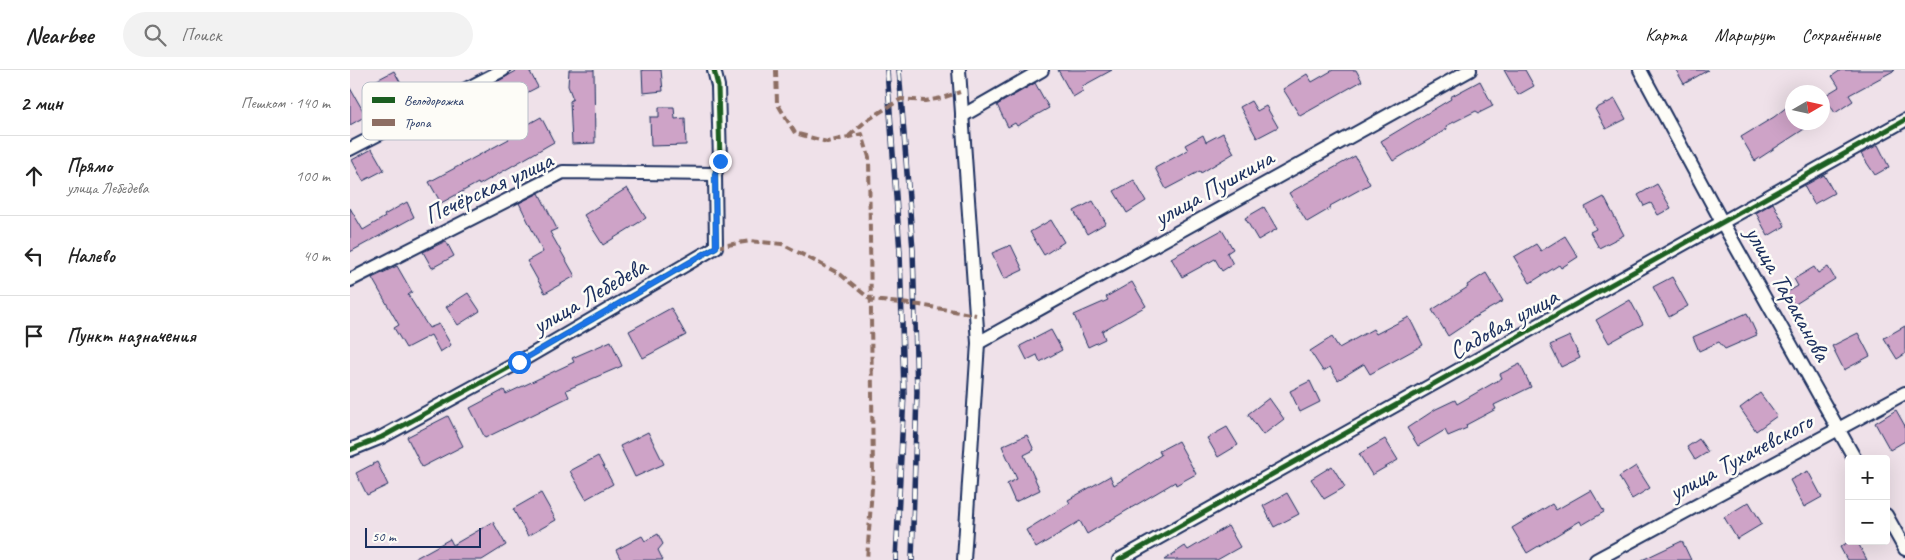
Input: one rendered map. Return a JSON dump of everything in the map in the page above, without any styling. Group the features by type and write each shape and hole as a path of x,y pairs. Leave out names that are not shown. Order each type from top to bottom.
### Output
{"street":[{"path":"479,82 502,70"},
{"path":"714,70 718,86 720,161 715,174"},
{"path":"958,70 978,342 964,558"},
{"path":"962,116 1042,70"},
{"name":"улица Пушкина","path":"978,342 1470,70"},
{"name":"улица Тараканова","path":"1640,70 1722,222 1854,455"},
{"name":"Садовая улица","path":"1119,560 1905,120"},
{"path":"350,149 367,140"},
{"name":"Печёрская улица","path":"350,280 562,172 715,174"},
{"name":"улица Лебедева","path":"350,450 382,437 519,362 716,247 715,174"},
{"name":"улица Тухачевского","path":"1596,560 1905,393"},
{"path":"1890,522 1905,549"}],"building":[{"path":"518,70 529,70 538,87 528,92 528,82 497,82"},
{"path":"569,70 594,70 595,143 572,144 570,101 573,99 568,86"},
{"path":"642,70 661,70 663,91 643,93"},
{"path":"1058,70 1112,70 1081,87 1083,91 1073,97"},
{"path":"1333,70 1356,70 1362,81 1300,116 1283,89 1307,74 1312,82"},
{"path":"1504,70 1525,70 1534,86 1518,95"},
{"path":"1676,70 1708,70 1684,84"},
{"path":"1841,70 1895,70 1849,95 1853,101 1835,113 1830,105 1830,92 1839,87 1832,76"},
{"path":"394,71 400,82 376,82"},
{"path":"1480,81 1493,106 1479,113 1476,111 1446,126 1447,129 1393,161 1381,141 1451,99 1450,97"},
{"path":"1035,83 1049,108 1017,126 1015,123 1008,127 997,105"},
{"path":"350,88 362,109 362,118 350,125"},
{"path":"1615,99 1626,119 1606,129 1595,109"},
{"path":"1251,101 1257,111 1266,106 1278,127 1257,138 1240,107"},
{"path":"659,107 674,107 675,119 685,118 686,145 651,146 650,117 659,117"},
{"path":"1785,108 1785,130 1803,130 1755,161 1741,137"},
{"path":"541,117 554,142 479,185 478,183 441,203 429,182 507,140 528,140 528,124"},
{"path":"1223,133 1234,153 1201,173 1200,171 1166,189 1155,168 1188,150 1185,145 1203,135 1206,142"},
{"path":"1878,145 1889,167 1875,175 1861,154"},
{"path":"372,149 384,170 363,181 352,160"},
{"path":"1355,156 1370,184 1330,206 1331,208 1307,222 1289,193"},
{"path":"1824,175 1834,193 1814,204 1804,186"},
{"path":"1134,180 1146,201 1127,213 1114,191"},
{"path":"1657,184 1671,208 1658,215 1651,203 1644,206 1638,195"},
{"path":"627,188 646,218 603,245 584,215"},
{"path":"539,193 557,229 550,232 575,276 545,293 527,261 543,252 519,203"},
{"path":"1604,197 1624,235 1599,248 1590,232 1596,229 1585,207"},
{"path":"1093,201 1106,223 1087,234 1074,211"},
{"path":"407,202 414,217 350,252 350,208 363,230"},
{"path":"1773,203 1785,226 1768,236 1756,213"},
{"path":"1264,207 1277,229 1258,240 1245,218"},
{"path":"1051,220 1064,242 1044,255 1030,232"},
{"path":"1222,230 1233,249 1227,253 1233,264 1222,271 1215,259 1182,277 1171,258"},
{"path":"1565,236 1578,257 1561,268 1559,265 1530,283 1514,257 1536,244 1541,251"},
{"path":"446,241 454,256 432,268 423,252"},
{"path":"1011,245 1023,270 1004,279 992,253"},
{"path":"397,266 412,292 408,295 429,328 439,324 451,345 440,352 431,335 406,348 394,328 399,325 372,278"},
{"path":"1814,267 1818,273 1828,267 1835,279 1794,305 1786,293 1798,286 1794,279"},
{"path":"1486,273 1503,301 1468,321 1448,336 1432,310"},
{"path":"1672,277 1688,306 1669,317 1653,287"},
{"path":"1132,282 1146,306 1102,331 1105,339 1088,347 1074,315 1108,300 1106,297"},
{"path":"468,293 480,311 458,325 446,307"},
{"path":"1630,300 1643,324 1609,343 1596,320"},
{"path":"671,308 686,335 643,358 629,331"},
{"path":"1747,313 1757,335 1725,349 1719,342 1699,351 1693,337"},
{"path":"1409,317 1423,345 1370,374 1364,364 1338,380 1330,367 1323,371 1310,351 1332,337 1339,348 1373,329 1376,334"},
{"path":"1905,326 1905,354 1897,359 1884,338"},
{"path":"1051,330 1062,350 1040,362 1037,355 1027,360 1020,346"},
{"path":"1858,333 1870,356 1844,370 1832,346"},
{"path":"1570,336 1580,358 1561,367 1550,345"},
{"path":"611,341 622,366 566,390 569,397 485,438 470,408 504,390 506,394 574,362 572,358"},
{"path":"1520,364 1531,387 1494,405 1496,409 1466,425 1467,428 1448,436 1445,430 1418,446 1407,428 1436,409 1455,400 1457,404 1502,378 1500,374"},
{"path":"1310,381 1320,402 1300,412 1290,391"},
{"path":"1760,393 1777,416 1756,431 1740,408"},
{"path":"1269,398 1284,419 1263,435 1248,414"},
{"path":"1896,410 1905,426 1905,441 1890,450 1875,423"},
{"path":"448,416 463,446 422,467 407,437"},
{"path":"1227,427 1238,445 1218,457 1207,438"},
{"path":"648,432 664,464 635,477 620,446"},
{"path":"1027,435 1034,450 1024,455 1040,490 1015,502 1007,484 1017,479 1002,446"},
{"path":"1385,439 1398,460 1372,475 1359,454"},
{"path":"1699,439 1708,452 1695,460 1687,447"},
{"path":"1178,441 1196,474 1176,485 1175,482 1087,534 1080,521 1036,548 1026,530 1070,503 1068,500 1110,476 1114,485 1161,455 1159,451"},
{"path":"598,456 613,484 586,499 570,471"},
{"path":"377,462 388,485 367,495 356,473"},
{"path":"1332,466 1345,487 1324,499 1311,479"},
{"path":"1636,466 1650,488 1632,499 1619,477"},
{"path":"1808,471 1822,497 1804,507 1790,480"},
{"path":"1591,490 1604,512 1582,525 1580,521 1527,553 1512,528 1552,504 1556,510"},
{"path":"541,493 556,520 528,536 513,509"},
{"path":"1287,493 1299,514 1274,527 1263,506"},
{"path":"1749,502 1762,524 1737,539 1724,517"},
{"path":"493,522 506,545 482,560 412,560 450,539 453,545"},
{"path":"1228,526 1240,547 1217,560 1164,560 1185,546 1188,550"},
{"path":"658,534 663,544 658,550 663,560 621,560 616,550 642,536 645,541"},
{"path":"1682,541 1691,560 1642,560"},
{"path":"1845,544 1859,545 1867,560 1847,560 1840,547"}],"railway":[{"path":"887,70 900,252 904,393 896,560"},
{"path":"899,70 913,250 917,392 912,560"}],"marked path":[{"path":"776,70 777,103 795,133 827,142 862,134 869,157 873,473 867,560"},
{"path":"849,136 866,121 901,99 925,101 960,92"},
{"path":"716,247 750,241 782,244 840,274 871,300 920,305 976,315"}],"cycle path":[{"path":"350,450 382,437 519,362 716,247 715,174 720,161 718,86 714,70"},
{"path":"1119,560 1905,120"}],"route":[{"path":"519,362 716,247 715,174 720,161"}]}
